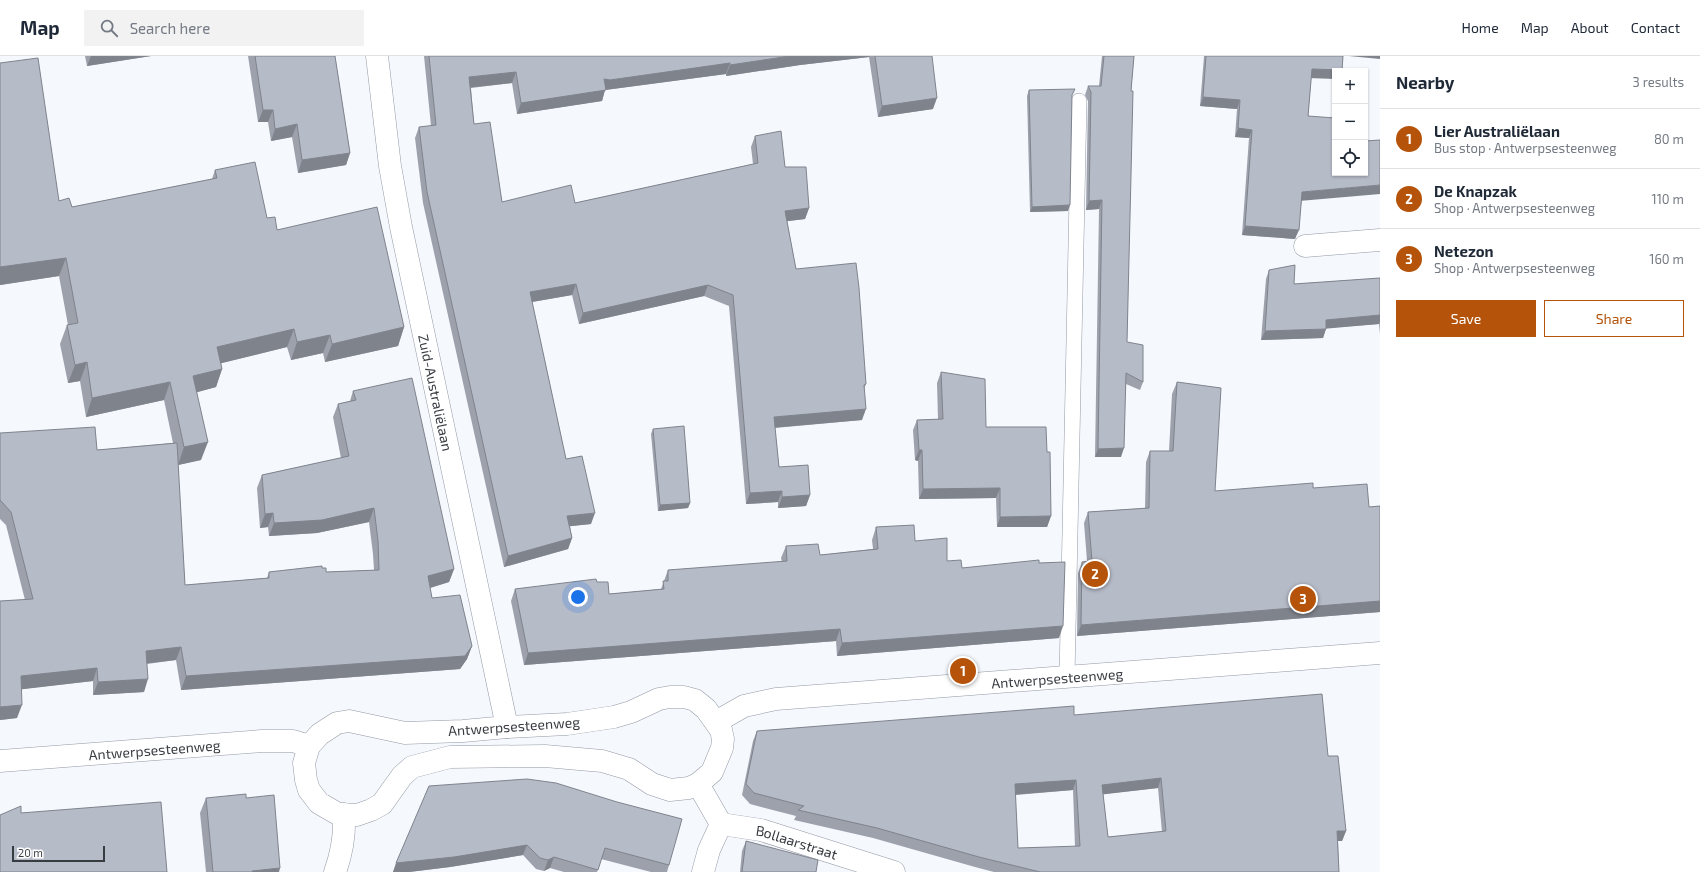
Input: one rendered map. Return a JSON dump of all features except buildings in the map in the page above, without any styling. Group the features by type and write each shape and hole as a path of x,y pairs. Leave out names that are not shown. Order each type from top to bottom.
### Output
{"street":[{"name":"Zuid-Australiëlaan","path":"377,56 390,166 401,227 507,726"},
{"path":"1305,246 1380,240"},
{"name":"Antwerpsesteenweg","path":"716,722 744,706 776,699 1380,653"},
{"name":"Antwerpsesteenweg","path":"670,696 684,697 695,700 706,709 716,722 721,730 723,739 722,748 712,772 698,784 689,788 670,790 652,784 629,769 602,761 545,756 450,757 412,767 402,776 382,804 371,810 356,815 338,814 319,803 310,790 304,767 309,746 320,734 337,723 350,721 405,733 463,731 507,726 567,724 614,717 631,712 670,696"},
{"name":"Antwerpsesteenweg","path":"0,761 262,741 293,741 309,746"},
{"path":"698,784 721,824 709,850 703,872"},
{"path":"335,872 342,849 345,830 344,814"},
{"name":"Bollaarstraat","path":"721,824 761,830 894,872"}],"lane":[{"path":"1067,677 1079,101"}],"place":[{"name":"De Knapzak","path":"1095,574"},
{"name":"Netezon","path":"1303,599"},
{"name":"Lier Australiëlaan","path":"963,671"}]}
